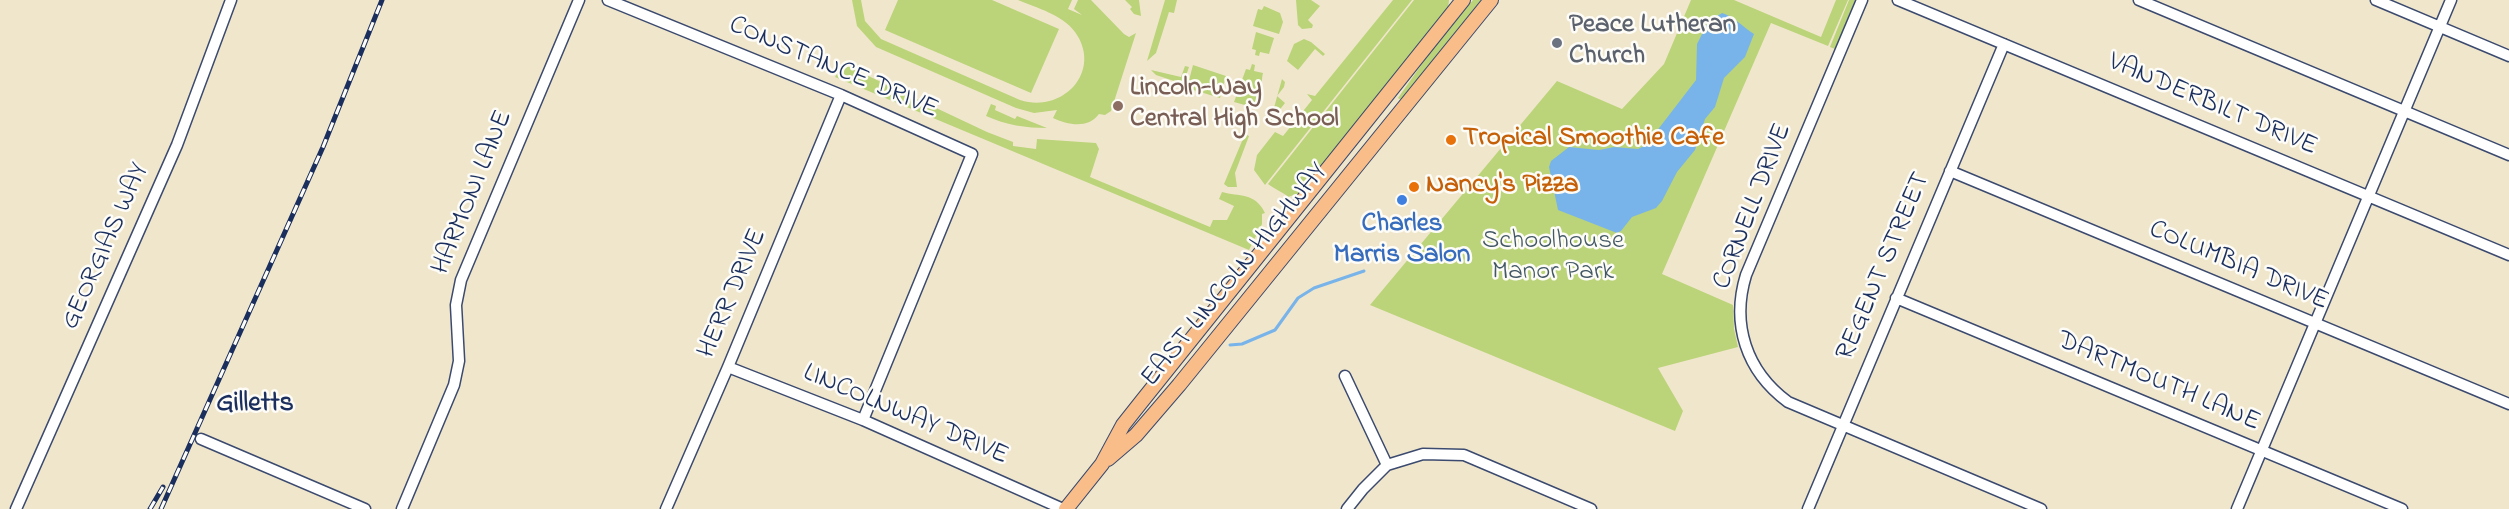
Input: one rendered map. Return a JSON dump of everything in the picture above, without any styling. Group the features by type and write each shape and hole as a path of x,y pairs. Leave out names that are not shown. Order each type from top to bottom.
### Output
{"main road":[{"name":"EAST LINCOLN HIGHWAY","path":"1065,509 1102,464 1124,425 1142,401 1463,0"},
{"name":"EAST LINCOLN HIGHWAY","path":"1102,464 1136,435 1157,411 1491,0"}],"street":[{"name":"GEORGIAS WAY","path":"16,509 177,145 231,0"},
{"name":"HARMONI LANE","path":"402,509 454,385 459,361 456,305 460,280 579,0"},
{"name":"CONSTANCE DRIVE","path":"608,0 841,95 972,154 863,420"},
{"name":"CORNELL DRIVE","path":"1862,0 1746,275 1739,308 1739,323 1746,350 1753,365 1769,386 1788,402 2041,509"},
{"name":"VANDERBILT DRIVE","path":"1898,0 2509,255"},
{"path":"2139,0 2509,155"},
{"path":"2376,0 2509,56"},
{"path":"2237,509 2451,0"},
{"name":"REGENT STREET","path":"1808,509 1841,426 2004,44"},
{"name":"HERR DRIVE","path":"666,509 729,367 841,95"},
{"name":"COLUMBIA DRIVE","path":"1950,171 2509,404"},
{"name":"DARTMOUTH LANE","path":"1896,298 2403,509"},
{"name":"LINCOLNWAY DRIVE","path":"729,367 863,420 1065,509"},
{"path":"1345,376 1387,465"},
{"path":"201,439 365,509"},
{"path":"1347,509 1387,465 1423,454 1464,454 1569,505 1591,509"}],"green space":[{"path":"852,0 861,0 865,21 881,39 1020,100 1036,103 1051,101 1064,95 1074,86 1081,74 1084,61 1082,47 1075,32 1064,21 1018,0 1072,0 1068,9 1082,15 1074,9 1078,0 1091,0 1124,34 1129,37 1136,33 1111,111 1105,115 1099,114 1084,124 1071,124 1053,118 1057,110 1034,113 1016,108 876,47 857,26"},
{"path":"898,0 992,0 1059,29 1031,93 885,30"},
{"path":"1125,0 1139,0 1141,16 1134,14 1130,9 1132,7"},
{"path":"1165,0 1177,0 1174,13 1169,12 1156,53 1147,61"},
{"path":"1296,0 1311,0 1320,6 1308,20 1313,25 1312,28 1302,29 1298,25"},
{"path":"1393,0 1412,0 1265,185 1254,170 1257,155 1275,132 1283,136 1312,100 1307,94 1315,96"},
{"path":"1414,0 1449,0 1448,9 1300,193 1288,197 1268,184"},
{"path":"1473,0 1481,0 1401,100 1398,98 1434,47"},
{"name":"Schoolhouse Manor Park","path":"1691,0 1734,0 1821,37 1836,0 1848,0 1828,46 1771,23 1662,274 1733,305 1734,329 1738,347 1658,368 1683,411 1675,431 1370,305 1557,81 1622,109 1664,64"},
{"path":"1849,0 1855,0 1835,49 1830,47"},
{"path":"1264,6 1280,13 1283,22 1279,34 1253,26 1258,9 1262,10"},
{"path":"1256,32 1274,38 1269,54 1260,52 1259,56 1255,55 1256,50 1252,49"},
{"path":"1304,39 1325,54 1323,56 1315,49 1298,70 1287,61 1294,44"},
{"path":"1447,63 1450,63 1341,197 1346,189"},
{"path":"843,64 1013,142 1013,146 1036,149 1037,139 1096,143 1099,149 1090,177 1210,227 1213,220 1227,220 1234,206 1219,199 1222,192 1246,196 1261,206 1265,213 1262,214 1262,224 1249,250 835,77"},
{"path":"1252,64 1255,65 1254,71 1263,73 1259,100 1252,107 1234,102 1246,69 1250,70"},
{"path":"1193,65 1226,76 1220,98 1187,88"},
{"path":"1185,66 1189,67 1183,84 1156,75 1151,70 1181,77"},
{"path":"1282,79 1285,82 1284,87 1277,95"},
{"path":"1277,96 1285,103 1270,122"},
{"path":"991,104 996,106 995,110 1015,119 1017,116 1047,128 1016,125 986,116"},
{"path":"1245,134 1249,136 1235,173 1237,187 1228,187 1224,184"}],"water":[{"path":"1722,13 1754,34 1745,57 1724,78 1715,107 1705,119 1695,150 1677,172 1662,201 1656,208 1632,217 1617,233 1558,210 1549,167 1551,161 1569,147 1599,150 1614,147 1638,149 1646,145 1696,80 1697,44 1708,22"}],"waterway":[{"path":"1230,345 1242,344 1275,330 1298,298 1314,288 1364,271"}],"railway":[{"path":"161,509 323,147 382,0"},
{"path":"150,509 163,487"}],"place":[{"name":"Peace Lutheran Church","path":"1557,43"},
{"name":"Lincoln-Way Central High School","path":"1118,106"},
{"name":"Tropical Smoothie Cafe","path":"1451,140"},
{"name":"Nancy's Pizza","path":"1414,187"},
{"name":"Charles Marris Salon","path":"1402,200"}],"district":[{"name":"Gilletts","path":"255,405"}]}
